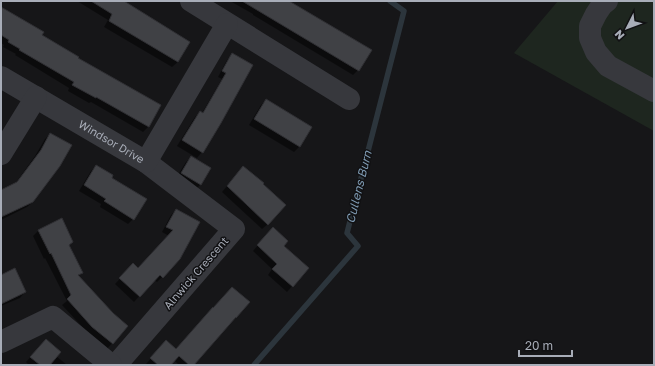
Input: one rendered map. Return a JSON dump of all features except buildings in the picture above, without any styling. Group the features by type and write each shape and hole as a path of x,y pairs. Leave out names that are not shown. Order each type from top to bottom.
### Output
{"street":[{"path":"190,1 349,99"},
{"path":"607,1 602,5 590,26 590,38 596,52 608,66 654,91"},
{"name":"Windsor Drive","path":"1,76 146,162 227,24"},
{"path":"1,154 36,97"},
{"name":"Alnwick Crescent","path":"116,365 234,229 146,162"},
{"path":"1,342 53,318 111,365"}],"shaded area":[{"path":"558,1 654,1 654,131 514,53"}],"waterway":[{"name":"Cullens Burn","path":"254,365 358,246 347,233 404,11 390,1"}]}
